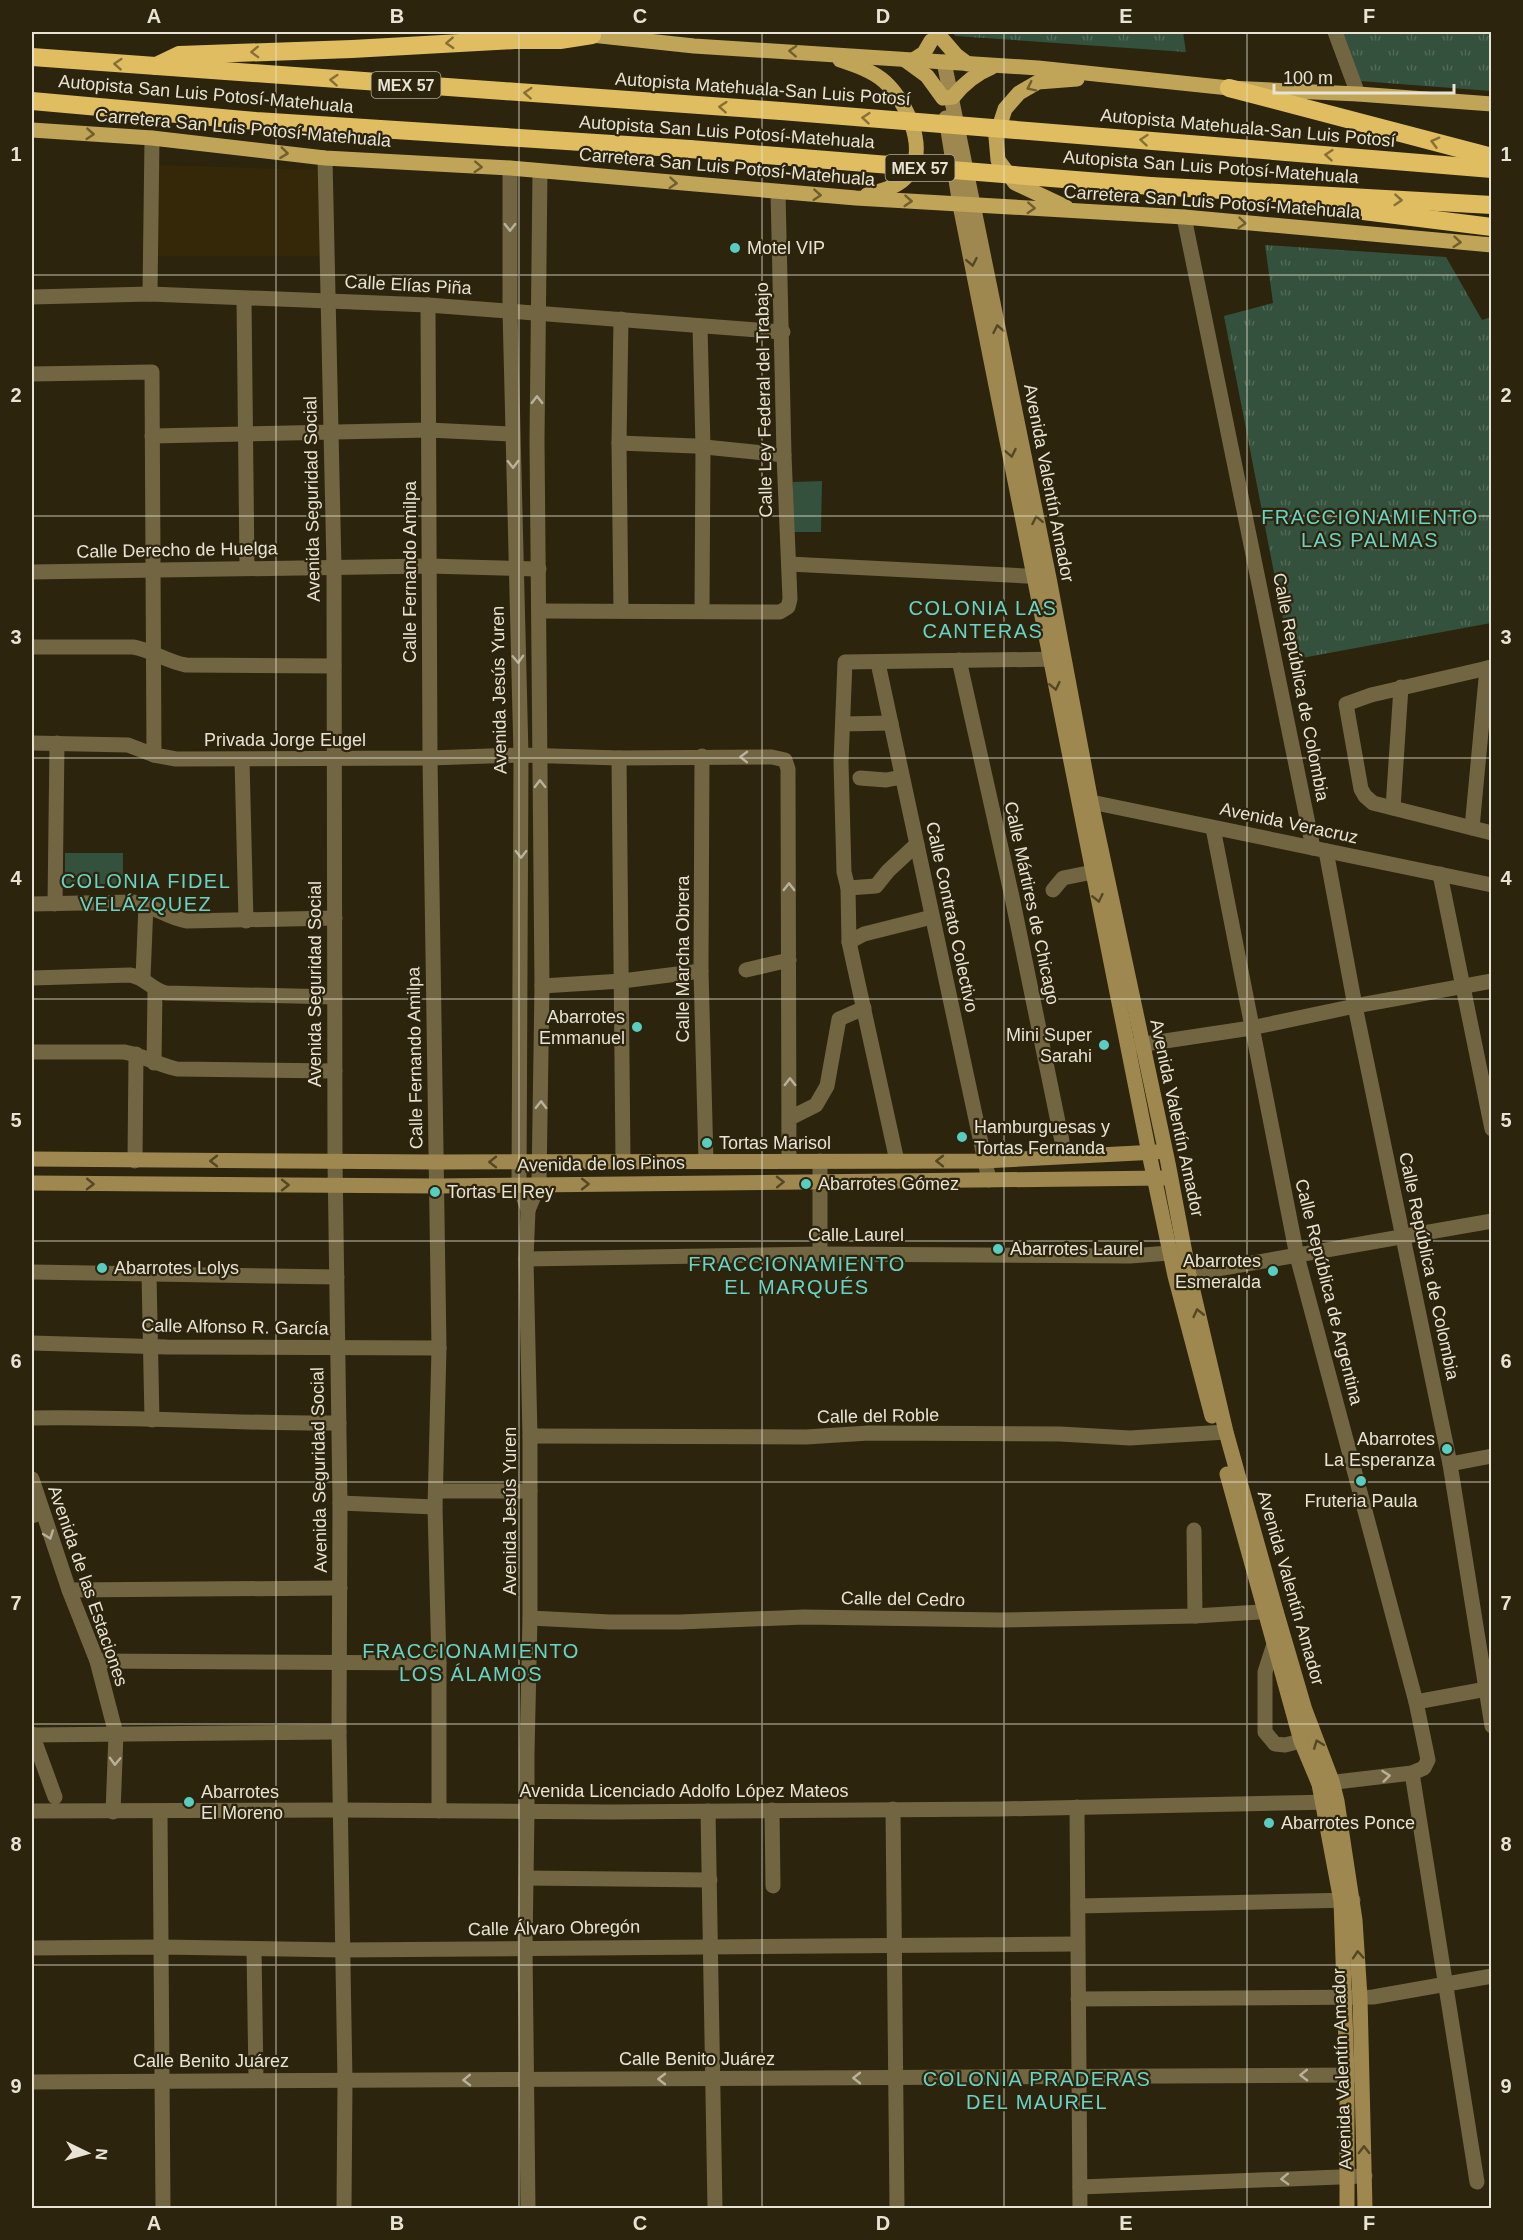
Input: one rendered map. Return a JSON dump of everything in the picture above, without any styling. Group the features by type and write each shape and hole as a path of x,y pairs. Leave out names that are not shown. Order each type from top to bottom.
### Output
{"highway":[{"path":"154,67 179,55 560,40 592,35"},
{"name":"Autopista Matehuala-San Luis Potosí","path":"32,57 781,111 1491,169"},
{"path":"1229,88 1491,157"},
{"name":"Autopista San Luis Potosí-Matehuala","path":"32,101 256,121 690,149 1151,186 1491,205"},
{"path":"1257,191 1296,202 1491,227"}],"main road":[{"path":"562,32 592,35 616,34 694,46 820,52 1038,68 1229,88 1358,94 1491,104"},
{"path":"909,60 924,53 934,34 968,64"},
{"path":"820,52 870,72 885,82 904,105 915,133 916,150 913,165 906,177 892,187 856,198"},
{"path":"909,60 948,97 978,73 994,66"},
{"name":"Avenida Valentín Amador","path":"940,62 1085,802 1136,1046 1149,1153 1163,1179 1182,1275 1221,1432 1270,1611 1305,1710 1330,1802 1347,1901 1355,2075 1365,2176 1365,2208"},
{"path":"1073,210 1015,183 998,160 996,137 1005,110 1019,93 1038,82 1110,75"},
{"name":"Carretera San Luis Potosí-Matehuala","path":"32,130 152,138 325,158 510,168 856,198 1184,217 1491,245"},
{"path":"389,175 414,163"},
{"name":"Avenida Valentín Amador","path":"1085,802 1093,872 1136,1046 1166,1152 1163,1179"},
{"name":"Avenida de los Pinos","path":"32,1159 436,1162 984,1161 1166,1152"},
{"name":"Avenida de los Pinos","path":"32,1183 437,1186 1163,1179"},
{"name":"Avenida Valentín Amador","path":"1270,1611 1274,1644 1301,1741 1326,1782"},
{"name":"Avenida Valentín Amador","path":"1347,2208 1346,2177 1355,2075"}],"street":[{"path":"1335,32 1358,94"},
{"name":"Avenida Valentín Amador","path":"934,34 940,62"},
{"path":"150,294 152,138"},
{"name":"Avenida Seguridad Social","path":"325,158 334,567 335,1160 340,1503 339,1732 344,1950 344,2208"},
{"name":"Avenida Jesús Yuren","path":"510,168 510,310 521,755 519,1184 528,1210"},
{"name":"Avenida Jesús Yuren","path":"528,2208 525,1948 530,1436 526,1259 528,1210 539,1184 540,1161 542,986 537,314 540,171"},
{"name":"Calle Ley Federal del Trabajo","path":"702,611 780,612 788,607 790,599 778,192"},
{"name":"Calle República de Colombia","path":"1184,217 1355,1006 1450,1464 1489,1689 1491,1726"},
{"name":"Calle Elías Piña","path":"32,297 150,294 244,299 328,300 510,310 537,314 783,332"},
{"path":"244,299 247,568"},
{"name":"Calle Fernando Amilpa","path":"428,305 430,759 439,1348 435,1507 439,1663 439,1810"},
{"path":"621,319 619,443 621,611"},
{"path":"539,611 702,611 703,447 700,326"},
{"path":"32,374 153,372 154,755"},
{"path":"152,436 429,430 513,434"},
{"path":"619,443 703,447 784,455"},
{"path":"789,564 1042,577"},
{"name":"Calle Derecho de Huelga","path":"32,572 429,566 539,568"},
{"path":"32,647 133,647 174,663 186,665 334,666"},
{"path":"897,1161 849,942 848,888 844,872 841,762 845,662 1057,659"},
{"name":"Calle Mártires de Chicago","path":"959,660 1012,897 1065,1156"},
{"name":"Calle Contrato Colectivo","path":"878,663 989,1180"},
{"path":"1472,828 1489,667 1401,687 1346,704 1365,796 1373,803 1491,833"},
{"path":"1393,808 1401,687"},
{"path":"843,724 891,723"},
{"name":"Privada Jorge Eugel","path":"32,743 128,745 154,755 176,759 430,759 540,755 619,758 772,757 785,760 788,770 789,960"},
{"path":"55,904 57,743"},
{"name":"Calle Marcha Obrera","path":"702,756 701,971 706,1161"},
{"path":"619,758 623,1161"},
{"path":"242,760 246,921"},
{"path":"860,778 886,780 902,777"},
{"name":"Avenida Veracruz","path":"1085,802 1491,885"},
{"name":"Calle República de Argentina","path":"1214,828 1297,1256 1416,1702 1428,1761 1424,1768 1412,1773"},
{"path":"848,888 876,886 916,844"},
{"path":"1053,891 1063,878 1093,872"},
{"path":"1440,874 1491,1129"},
{"path":"32,904 133,902 146,904 177,920 246,921 335,918"},
{"path":"143,978 146,904"},
{"path":"849,942 864,934 932,916"},
{"path":"746,970 789,960 789,1161"},
{"path":"542,986 622,981 701,971"},
{"path":"32,978 130,975 143,978 155,990 166,993 335,997"},
{"path":"1136,1046 1251,1028 1491,981"},
{"path":"154,1063 155,990"},
{"path":"790,1118 816,1105 827,1086 839,1019 864,1008"},
{"path":"32,1052 124,1052 177,1069 335,1071"},
{"path":"135,1161 136,1054"},
{"path":"819,1161 820,1254"},
{"path":"1182,1275 1491,1221"},
{"name":"Calle Laurel","path":"526,1259 820,1254 1130,1256 1178,1252"},
{"path":"32,1272 337,1277"},
{"path":"149,1274 152,1420"},
{"name":"Calle Alfonso R. García","path":"32,1343 439,1348"},
{"path":"32,1418 96,1416 260,1424 339,1423"},
{"name":"Calle del Roble","path":"530,1436 806,1437 869,1433 1060,1434 1130,1438 1221,1432"},
{"path":"1450,1464 1491,1456"},
{"name":"Avenida de las Estaciones","path":"32,1479 36,1514 97,1661 116,1734 114,1812"},
{"path":"436,1491 530,1491"},
{"path":"340,1503 435,1507"},
{"path":"1194,1530 1195,1616"},
{"path":"69,1590 340,1588"},
{"name":"Calle del Cedro","path":"530,1617 610,1622 680,1622 804,1617 999,1620 1195,1616 1270,1611"},
{"path":"1274,1644 1265,1672 1265,1732 1275,1744 1285,1745 1301,1741"},
{"path":"97,1661 439,1663"},
{"path":"1416,1702 1489,1689"},
{"path":"55,1797 32,1734 339,1732"},
{"path":"1326,1782 1412,1773 1477,2182"},
{"name":"Avenida Licenciado Adolfo López Mateos","path":"32,1811 708,1811 1330,1802"},
{"path":"1077,1806 1080,2208"},
{"path":"893,1809 897,2208"},
{"path":"772,1810 772,1887"},
{"path":"160,1811 163,2208"},
{"path":"708,1811 715,2208"},
{"path":"526,1878 710,1880"},
{"path":"1077,1906 1347,1901"},
{"name":"Calle Álvaro Obregón","path":"32,1948 160,1947 344,1950 1077,1944"},
{"path":"254,1948 256,2080"},
{"path":"1078,1999 1353,1997 1491,1976"},
{"name":"Calle Benito Juárez","path":"32,2082 1355,2075"},
{"path":"1080,2187 1365,2176"}],"shaded area":[{"path":"158,165 320,170 319,256 156,256"}],"green space":[{"path":"953,32 1183,32 1186,52 955,36"},
{"path":"1342,32 1491,32 1491,91 1360,81"},
{"path":"1265,245 1446,257 1482,320 1491,317 1491,623 1291,660 1224,316 1273,303"},
{"path":"822,481 821,532 793,532 793,482"},
{"path":"65,853 123,853 123,884 65,884"}],"place":[{"name":"Motel VIP","path":"735,248"},
{"name":"Abarrotes Emmanuel","path":"637,1027"},
{"name":"Mini Super Sarahi","path":"1104,1045"},
{"name":"Hamburguesas y Tortas Fernanda","path":"962,1137"},
{"name":"Tortas Marisol","path":"707,1143"},
{"name":"Abarrotes Gómez","path":"806,1184"},
{"name":"Tortas El Rey","path":"435,1192"},
{"name":"Abarrotes Laurel","path":"998,1249"},
{"name":"Abarrotes Lolys","path":"102,1268"},
{"name":"Abarrotes Esmeralda","path":"1273,1271"},
{"name":"Abarrotes La Esperanza","path":"1447,1449"},
{"name":"Fruteria Paula","path":"1361,1481"},
{"name":"Abarrotes El Moreno","path":"189,1802"},
{"name":"Abarrotes Ponce","path":"1269,1823"}],"district":[{"name":"FRACCIONAMIENTO LAS PALMAS","path":"1370,528"},
{"name":"COLONIA LAS CANTERAS","path":"983,620"},
{"name":"COLONIA FIDEL VELÁZQUEZ","path":"146,892"},
{"name":"FRACCIONAMIENTO EL MARQUÉS","path":"797,1276"},
{"name":"FRACCIONAMIENTO LOS ÁLAMOS","path":"471,1662"},
{"name":"COLONIA PRADERAS DEL MAUREL","path":"1037,2090"}]}
